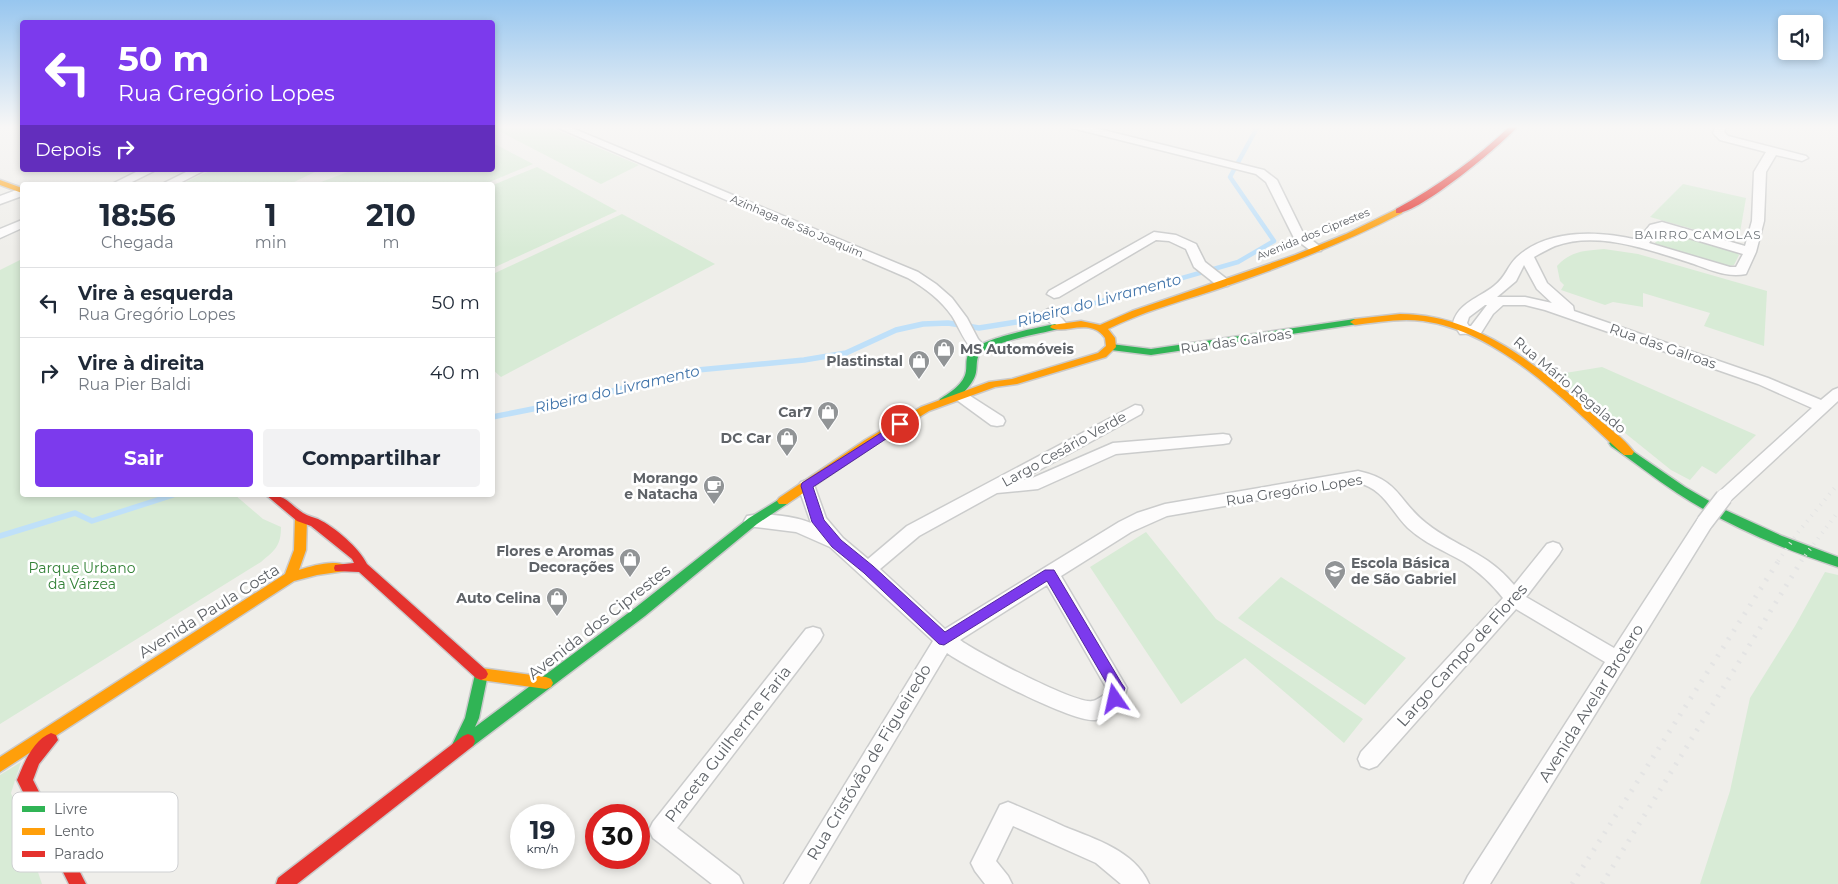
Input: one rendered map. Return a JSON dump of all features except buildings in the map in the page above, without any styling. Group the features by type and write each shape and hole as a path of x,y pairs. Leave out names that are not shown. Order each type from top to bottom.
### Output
{"main road":[{"name":"Avenida dos Ciprestes","path":"1101,328 1214,277 1316,248 1347,236 1412,205 1469,167"},
{"path":"0,182 20,190"},
{"path":"1428,319 1462,315"},
{"name":"Rua das Galroas","path":"1111,347 1145,352 1165,351 1385,318 1428,319 1462,335"},
{"path":"980,348 1055,320 1101,328 1110,337 1111,347"},
{"name":"Rua das Galroas","path":"1360,322 1414,327 1462,335"},
{"path":"1481,322 1491,341"},
{"name":"Rua Mário Regalado","path":"1462,335 1491,341 1508,351 1628,452"},
{"name":"Rua Mário Regalado","path":"1462,335 1671,483 1725,515 1778,540 1838,562"},
{"name":"Avenida dos Ciprestes","path":"284,884 457,749 640,612 753,521 915,415 959,395 1102,355 1111,347"},
{"name":"Avenida dos Ciprestes","path":"944,401 962,388 971,374 971,357 980,348"},
{"name":"Avenida dos Ciprestes","path":"972,368 983,378 1005,382"},
{"path":"275,497 301,518 315,523 336,538 357,556 362,567 481,674 546,683"},
{"path":"290,577 300,550 301,518"},
{"name":"Avenida Paula Costa","path":"0,765 290,577 315,569 334,566 362,567"},
{"path":"457,749 472,718 481,674"},
{"path":"31,792 25,780 33,760 69,719"},
{"path":"72,872 78,884"}],"street":[{"name":"Azinhaga de São Joaquim","path":"657,167 913,275 939,292 958,314 970,340 980,348"},
{"path":"1244,167 1254,170 1270,180 1298,235 1316,248"},
{"path":"1531,302 1516,289 1512,277 1516,264 1527,255 1550,242 1574,238 1599,238 1642,244 1732,271 1742,270 1750,252 1758,221 1760,172 1763,167"},
{"path":"123,182 145,172"},
{"path":"173,182 195,172"},
{"path":"0,200 20,192"},
{"path":"0,234 20,225"},
{"path":"1642,244 1654,228 1662,226 1750,252"},
{"path":"1054,294 1154,236 1172,238 1191,247 1195,258 1214,277"},
{"path":"1527,255 1535,277 1555,300 1567,309 1588,319"},
{"path":"1500,301 1488,311 1476,330 1462,335 1460,322 1462,315 1512,277"},
{"path":"1531,302 1535,277"},
{"name":"Rua das Galroas","path":"1478,301 1531,302 1588,319 1769,383 1822,406"},
{"path":"1822,406 1838,393"},
{"path":"959,395 997,422"},
{"name":"Avenida Avelar Brotero","path":"1476,884 1705,522 1724,497 1822,406"},
{"name":"Largo Cesário Verde","path":"868,569 913,531 1135,410"},
{"name":"Largo Cesário Verde","path":"993,488 1032,485 1113,449 1223,439"},
{"name":"Rua Gregório Lopes","path":"944,640 1049,573 1143,518 1165,510 1358,477 1368,478 1384,486 1420,528 1485,567 1502,583 1514,599 1618,660"},
{"path":"807,486 818,522 836,543 868,569 944,640 986,666 1076,708 1094,711 1115,699 1117,688 1049,573"},
{"path":"753,521 800,526 836,543"},
{"name":"Largo Campo de Flores","path":"1369,759 1514,599 1553,549"},
{"name":"Praceta Guilherme Faria","path":"731,884 661,830 813,635"},
{"name":"Rua Cristóvão de Figueiredo","path":"796,884 944,640"},
{"path":"1000,884 983,863 1008,813 1104,855 1119,866 1137,884"}],"green space":[{"path":"495,167 525,167 489,182 321,182 348,172 495,172"},
{"path":"537,167 617,211 495,267 495,184"},
{"path":"569,167 634,167 601,184"},
{"path":"208,172 315,172 294,182 186,182"},
{"path":"1683,184 1746,198 1739,238 1732,240 1650,217"},
{"path":"622,214 715,264 501,377 495,372 495,273"},
{"path":"1670,231 1736,252 1739,255 1734,265 1726,267 1659,246 1655,243 1661,232"},
{"path":"1604,249 1638,254 1767,291 1764,346 1704,326 1710,313 1643,293 1643,307 1613,302 1605,305 1561,290 1564,285 1560,281 1557,266 1562,261 1578,253"},
{"name":"Parque Urbano da Várzea","path":"20,260 20,497 237,497 263,519 281,527 281,533 276,547 261,562 0,724 0,270"},
{"path":"1602,367 1756,435 1716,474 1702,466 1690,480 1671,470 1553,375"},
{"path":"1146,532 1216,619 1363,719 1344,743 1245,658 1181,704 1090,567"},
{"path":"1825,572 1838,575 1838,884 1700,884 1730,791 1750,698 1795,626"},
{"path":"1281,577 1406,658 1365,705 1238,618"},
{"path":"21,762 11,793 12,872 38,872 42,884 0,884 0,775"}],"waterway":[{"name":"Ribeira do Livramento","path":"1053,315 1238,262 1274,241 1230,177 1235,167"},
{"name":"Ribeira do Livramento","path":"495,416 583,399 687,371 804,360 846,353 896,330 923,324 948,323 979,328 1041,318 1057,313"},
{"name":"Ribeira do Livramento","path":"0,536 75,513 92,521 167,497"}],"railway":[{"path":"1778,561 1799,531 1838,484"},
{"path":"1801,561 1838,512"},
{"path":"1572,884 1779,560"},
{"path":"1602,884 1802,560"}],"traffic: fast":[{"path":"1111,347 1151,352 1355,322"},
{"path":"944,401 967,382 972,371 973,356 979,350 1011,338 1055,327"},
{"path":"1615,443 1681,490 1719,512 1778,539 1838,562"},
{"path":"468,741 640,612 753,521 783,501"},
{"path":"458,747 472,718 481,674"}],"traffic: slow":[{"path":"0,182 20,190"},
{"path":"1101,328 1135,313 1298,257 1399,211"},
{"path":"1355,322 1409,317 1427,319 1456,327 1484,339 1510,354 1560,391 1628,452"},
{"path":"783,501 869,443 925,409 993,384 1013,382 1102,355 1111,347 1110,338 1098,327 1081,324 1055,327"},
{"path":"290,577 300,550 301,518"},
{"path":"0,765 290,577 317,570 340,568"},
{"path":"481,674 546,683"}],"traffic: jam":[{"path":"1399,211 1430,193 1467,167"},
{"path":"275,497 301,518 315,523 336,538 357,556 362,567"},
{"path":"340,568 362,567 481,674"},
{"path":"31,792 25,780 33,760 51,740"},
{"path":"284,884 468,741"},
{"path":"72,872 78,884"}],"place":[{"name":"MS Automóveis","path":"944,368"},
{"name":"Plastinstal","path":"919,380"},
{"name":"Car7","path":"828,431"},
{"name":"DC Car","path":"787,457"},
{"name":"Morango e Natacha","path":"714,505"},
{"name":"Flores e Aromas Decorações","path":"630,578"},
{"name":"Escola Básica de São Gabriel","path":"1335,590"},
{"name":"Auto Celina","path":"557,617"}],"district":[{"name":"BAIRRO CAMOLAS","path":"1698,234"}],"route":[{"path":"900,424 807,486 818,522 836,543 868,569 944,640 1049,573 1117,688 1115,699"}]}
